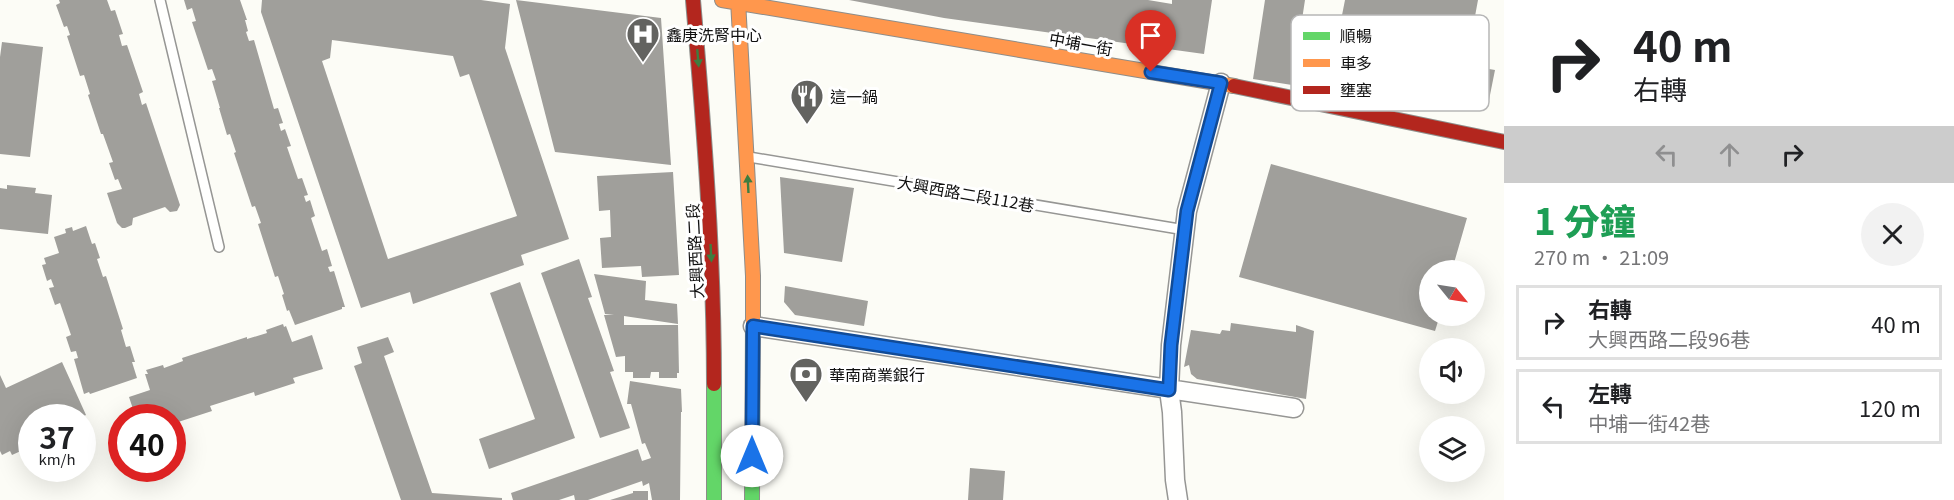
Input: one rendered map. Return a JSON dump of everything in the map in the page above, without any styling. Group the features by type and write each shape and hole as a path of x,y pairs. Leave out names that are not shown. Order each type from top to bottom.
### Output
{"street":[{"name":"大興西路二段","path":"693,0 706,155 714,315 714,500"},
{"name":"中埔一街","path":"722,0 1221,83 1291,98"},
{"path":"738,1 753,276 752,500"},
{"path":"1178,500 1169,390 1171,345 1187,211 1221,83"},
{"name":"中埔一街","path":"1355,111 1504,142"},
{"path":"753,326 1294,408"}],"lane":[{"path":"160,0 219,247"},
{"name":"大興西路二段112巷","path":"746,156 1185,230"}],"building":[{"path":"59,0 107,0 111,11 115,10 123,34 119,35 122,46 127,45 143,92 139,94 142,105 146,103 180,205 177,211 170,212 165,207 133,218 132,225 125,228 117,223 107,193 122,189 118,179 115,180 109,163 113,162 88,95 90,94 84,75 80,76 67,36 70,35 67,26 64,27 56,5 60,3"},
{"path":"184,0 240,0 247,20 245,20 248,31 246,32 249,41 254,40 274,109 278,108 283,123 279,124 281,131 285,129 291,146 287,147 298,179 302,178 308,195 304,196 306,202 310,200 315,216 311,218 322,251 327,249 332,266 328,267 330,272 334,271 345,307 342,309 295,325 289,310 287,311 278,276 275,277 258,224 261,223 255,206 252,207 230,134 227,135 212,81 216,80 212,69 208,70 192,22 196,21 192,8 187,10"},
{"path":"262,0 481,0 510,4 505,48 569,239 521,255 524,265 413,304 410,292 361,308 261,12","holes":["332,40 453,56 460,77 469,74 517,216 388,259 322,61 330,58"]},
{"path":"516,0 661,18 671,165 555,152"},
{"path":"849,0 1148,0 1172,4 1172,0 1212,0 1204,54 944,18"},
{"path":"1265,0 1305,0 1303,15 1291,15 1291,85 1253,79"},
{"path":"1345,0 1478,0 1475,15 1342,15"},
{"path":"2,42 43,47 30,157 0,154"},
{"path":"1489,69 1495,70 1489,100"},
{"path":"1271,164 1467,218 1455,260 1419,260 1419,326 1437,326 1435,331 1239,277"},
{"path":"673,172 679,275 642,277 641,266 602,268 600,238 611,237 610,210 599,211 597,176"},
{"path":"780,177 854,188 842,262 784,253"},
{"path":"7,185 36,188 35,193 52,195 48,234 0,229 0,188 7,189"},
{"path":"86,226 100,258 97,259 103,277 106,276 123,329 121,330 126,347 130,346 137,378 90,394 89,392 84,394 74,359 78,358 76,351 71,352 66,337 71,335 60,303 55,305 49,288 54,287 51,279 47,281 42,265 46,264 44,258 59,253 54,237 66,233 65,229 72,227 73,231"},
{"path":"579,259 592,297 588,298 614,371 610,372 630,428 600,438 541,273"},
{"path":"594,274 646,281 645,300 677,304 678,324 624,316 624,325 678,325 679,373 677,373 677,378 659,378 659,372 651,372 650,378 633,378 633,372 625,372 625,356 616,357 604,315 614,315 605,314"},
{"path":"520,282 575,438 489,469 479,439 535,419 490,293"},
{"path":"785,286 868,301 864,326 795,315 784,302"},
{"path":"1231,323 1296,332 1296,325 1314,331 1306,399 1197,379 1191,374 1189,365 1184,367 1191,330 1220,334 1222,330 1230,331"},
{"path":"283,324 292,342 312,335 323,369 293,378 295,383 255,396 254,392 210,406 212,411 186,419 186,404 131,404 129,397 150,390 146,370 163,365 164,368 183,361 182,358 247,337 247,339 267,333 266,330"},
{"path":"388,337 394,352 384,356 432,493 502,498 502,500 401,500 354,366 362,363 357,347"},
{"path":"62,362 81,404 18,404 18,452 12,455 10,451 2,455 0,451 0,375 6,388"},
{"path":"630,381 681,389 680,500 652,500 649,483 643,486 642,481 588,500 575,500 574,495 559,500 513,500 511,493 638,449 642,461 651,458 645,443 642,444 631,404 627,404"},
{"path":"970,468 1005,471 1003,500 968,500"},
{"path":"633,491 648,491 648,500 610,500 633,493"}],"traffic: fast":[{"path":"752,500 753,322"},
{"path":"714,384 714,500"}],"traffic: slow":[{"path":"722,0 1234,86"},
{"path":"738,0 753,276 753,322"}],"traffic: jam":[{"path":"693,0 710,240 714,384"},
{"path":"1234,86 1291,98"},
{"path":"1355,111 1504,142"}],"place":[{"name":"鑫庚洗腎中心","path":"643,63"},
{"name":"這一鍋","path":"807,125"},
{"name":"華南商業銀行","path":"806,403"}],"route":[{"path":"752,456 753,326 1169,390 1171,345 1187,211 1221,83 1151,72"}]}
